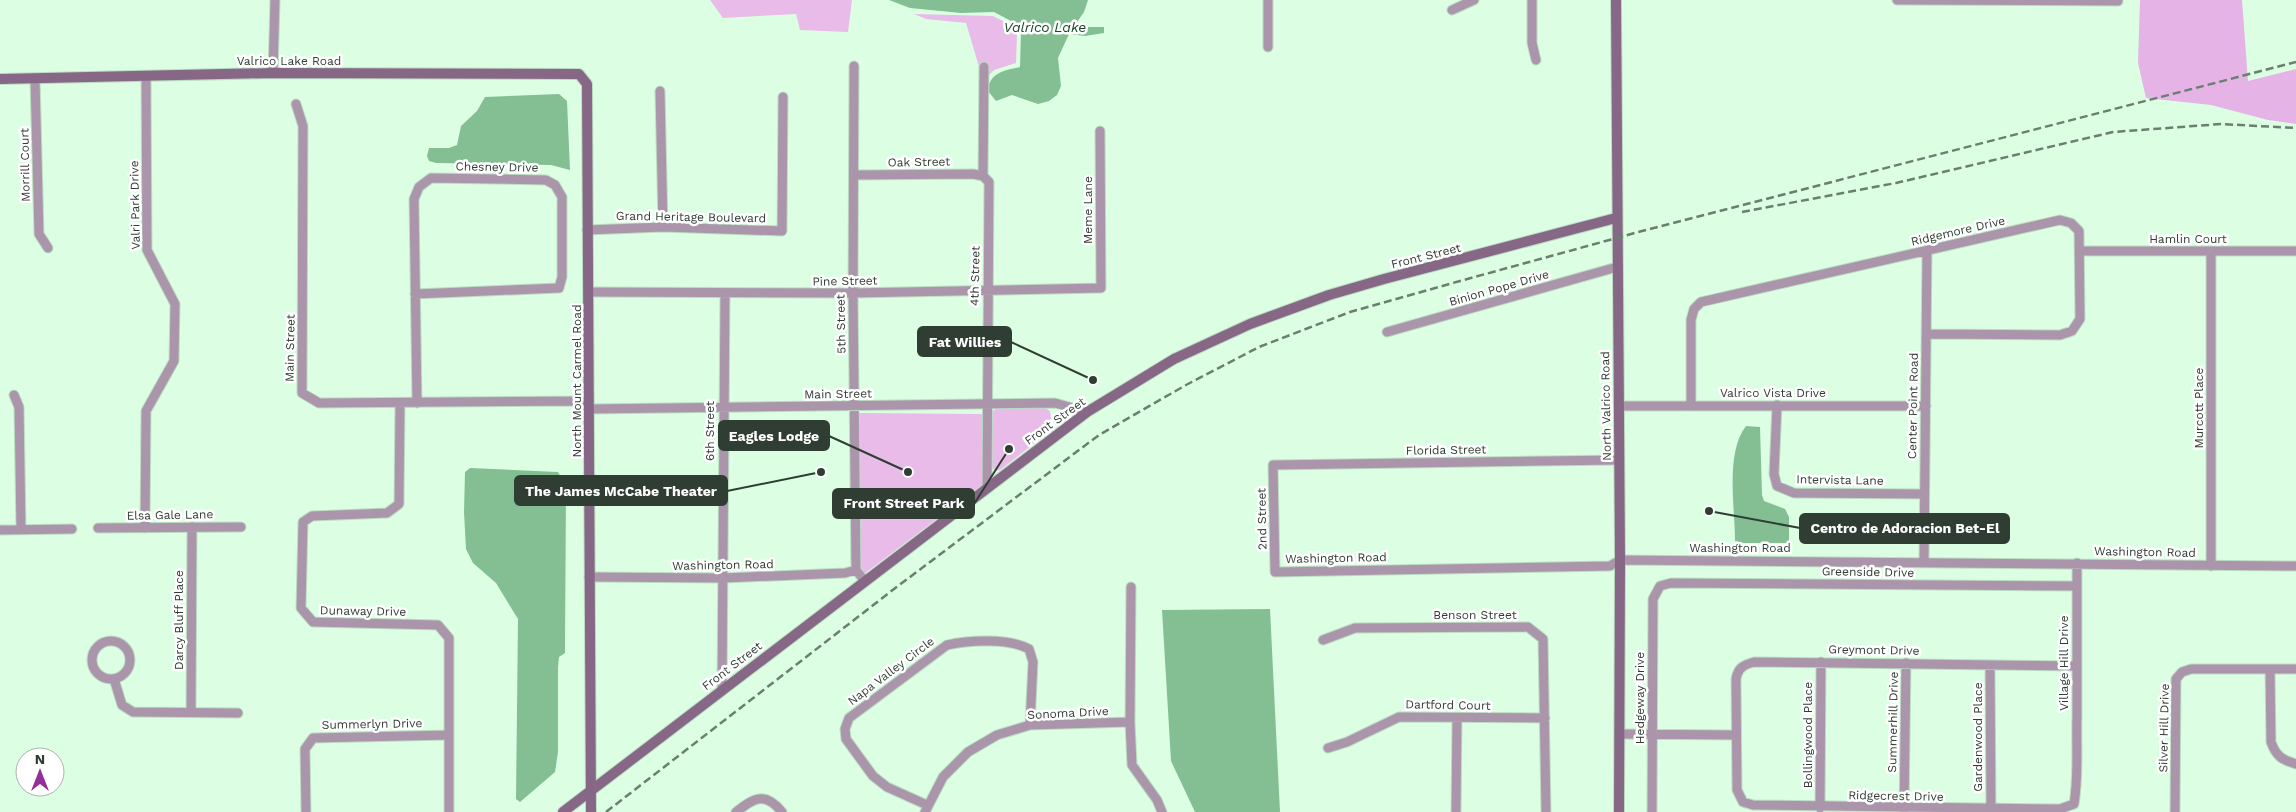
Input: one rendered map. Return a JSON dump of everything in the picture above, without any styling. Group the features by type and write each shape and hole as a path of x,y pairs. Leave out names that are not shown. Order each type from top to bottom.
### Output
{"street":[{"path":"273,73 275,0"},
{"path":"1268,0 1268,47"},
{"path":"1452,10 1474,0"},
{"path":"1532,0 1532,43 1536,60"},
{"name":"North Valrico Road","path":"1616,0 1616,218 1620,560 1619,812"},
{"path":"1897,0 2118,1"},
{"name":"5th Street","path":"854,66 853,293 856,570"},
{"name":"4th Street","path":"984,67 983,176 989,182 987,487"},
{"name":"Valrico Lake Road","path":"0,79 273,73 579,74"},
{"name":"North Mount Carmel Road","path":"579,74 587,84 586,230 589,292 591,812"},
{"name":"Valri Park Drive","path":"145,528 146,411 153,396 172,368 174,352 174,301 147,250 146,76"},
{"name":"Morrill Court","path":"36,78 39,234 48,248"},
{"path":"660,91 663,227"},
{"name":"Grand Heritage Boulevard","path":"586,230 663,227 782,231 783,97"},
{"name":"Main Street","path":"296,104 303,126 302,393 319,404 417,403 722,408 1055,404 1086,412"},
{"name":"Meme Lane","path":"1100,131 1101,288"},
{"name":"Oak Street","path":"854,175 973,174 983,176"},
{"name":"Chesney Drive","path":"415,294 559,288 562,278 562,197 555,185 546,180 431,178 419,187 414,199 415,294 417,403"},
{"name":"Front Street","path":"562,812 1086,412 1174,359 1250,324 1329,296 1384,279 1616,218"},
{"name":"Ridgemore Drive","path":"1691,405 1691,320 1694,309 1701,302 2060,220 2071,223 2079,231 2080,319 2072,331 2060,334 1927,334"},
{"name":"Center Point Road","path":"1924,561 1927,251"},
{"name":"Hamlin Court","path":"2080,251 2296,251"},
{"name":"Murcott Place","path":"2211,252 2211,566"},
{"name":"Binion Pope Drive","path":"1387,332 1617,267"},
{"name":"Pine Street","path":"589,292 853,293 1101,288"},
{"name":"6th Street","path":"722,688 724,578 722,408 725,294"},
{"path":"14,395 19,407 22,529"},
{"name":"Dunaway Drive","path":"400,403 399,504 387,514 312,516 303,522 302,608 313,622 438,625 449,638 450,812"},
{"name":"Intervista Lane","path":"1777,405 1774,474 1778,486 1794,493 1924,494"},
{"name":"Valrico Vista Drive","path":"1619,406 1926,406"},
{"name":"Florida Street","path":"1273,465 1619,460"},
{"name":"2nd Street","path":"1273,465 1275,572"},
{"name":"Darcy Bluff Place","path":"191,712 192,527"},
{"name":"Elsa Gale Lane","path":"98,528 241,527"},
{"path":"0,530 72,529"},
{"name":"Washington Road","path":"1275,572 1610,566 1620,560 1924,561 2296,566"},
{"name":"Village Hill Drive","path":"2076,762 2077,563"},
{"path":"856,570 864,580"},
{"name":"Washington Road","path":"589,577 724,578 845,573 856,570"},
{"name":"Greenside Drive","path":"1660,586 1671,582 2077,586"},
{"name":"Hedgeway Drive","path":"1652,812 1653,599 1660,586"},
{"path":"1131,587 1130,722 1132,764 1162,812"},
{"name":"Benson Street","path":"1323,640 1355,628 1528,627 1544,640 1546,812"},
{"path":"110,641 122,644 129,654 129,667 126,672 114,679 102,677 93,668 91,662 94,650 103,642 110,641"},
{"name":"Napa Valley Circle","path":"926,808 888,787 874,776 846,739 845,729 849,718 947,645 958,642 1016,642 1029,649 1033,662 1030,725"},
{"name":"Greymont Drive","path":"1736,735 1736,679 1743,665 1754,662 2077,666"},
{"name":"Bollingwood Place","path":"1820,808 1821,662"},
{"name":"Summerhill Drive","path":"1904,810 1906,663"},
{"name":"Gardenwood Place","path":"1990,665 1990,809"},
{"name":"Silver Hill Drive","path":"2175,812 2176,679 2182,672 2191,668 2296,670"},
{"path":"2270,669 2270,742 2274,752 2281,759 2296,764"},
{"path":"114,679 122,704 133,712 238,713"},
{"name":"Dartford Court","path":"1328,748 1347,742 1399,716 1546,718"},
{"path":"1456,812 1457,718"},
{"name":"Sonoma Drive","path":"926,808 943,777 968,752 997,735 1030,725 1130,722"},
{"path":"1620,734 1736,735"},
{"name":"Summerlyn Drive","path":"306,812 305,749 313,738 449,735"},
{"name":"Ridgecrest Drive","path":"1736,735 1737,790 1743,802 1753,805 1904,810 2060,810 2074,804 2076,762"},
{"path":"736,812 753,799 765,799 776,804 782,812"}],"shaded area":[{"path":"710,0 852,0 848,32 800,30 796,14 723,18"},
{"path":"2140,0 2242,0 2248,81 2296,69 2296,124 2268,120 2211,105 2146,98 2138,63"},
{"path":"914,14 993,16 1009,24 1017,33 1016,63 994,70 988,76 988,63 980,63 980,70 966,23 926,19"},
{"path":"999,407 1043,407 1050,411 1052,426 1049,432 1000,470 995,471 992,467 991,416 993,411"},
{"path":"859,413 982,414 983,484 864,574 860,563"}],"water":[{"name":"Valrico Lake","path":"889,0 1088,0 1084,12 1077,22 1088,27 1104,27 1104,33 1085,36 1069,34 1058,58 1061,86 1057,95 1049,101 1038,104 1012,95 996,101 988,91 991,80 998,73 1020,67 1021,31 1011,21 994,12 961,13 910,8"},
{"path":"559,94 567,101 570,170 551,165 436,163 429,161 427,156 429,148 449,148 457,145 461,126 477,111 485,97"},
{"path":"1746,426 1760,427 1762,495 1764,501 1785,509 1789,517 1789,543 1742,543 1735,541 1733,465 1739,437"},
{"path":"470,468 558,472 566,486 565,653 559,657 558,668 558,752 555,772 520,802 516,799 518,619 496,583 473,563 466,549 464,512 465,472"},
{"path":"1270,609 1280,812 1195,812 1171,761 1162,610"}],"railway":[{"path":"606,812 894,589 1099,435 1186,385 1259,347 1350,312 1460,281 1642,231 2296,62"},
{"path":"1742,212 1896,183 2113,132 2221,124 2296,128"}],"place":[{"name":"Fat Willies","path":"1093,380"},
{"name":"Front Street Park","path":"1009,449"},
{"name":"The James McCabe Theater","path":"821,472"},
{"name":"Eagles Lodge","path":"908,472"},
{"name":"Centro de Adoracion Bet-El","path":"1709,511"}]}
